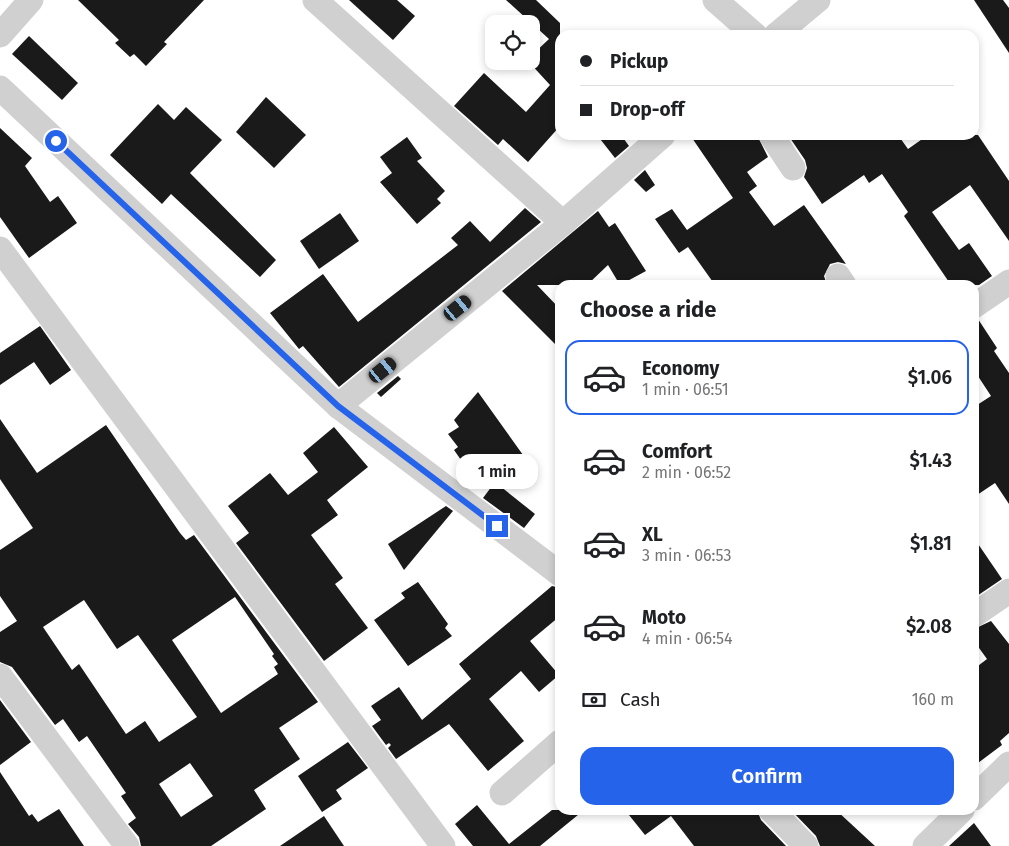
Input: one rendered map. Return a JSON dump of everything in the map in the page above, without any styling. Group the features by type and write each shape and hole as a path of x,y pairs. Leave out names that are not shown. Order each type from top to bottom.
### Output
{"street":[{"path":"0,35 31,0"},
{"path":"315,0 563,223"},
{"path":"715,0 749,30"},
{"path":"782,30 818,0"},
{"path":"0,88 338,406 555,570"},
{"path":"338,406 563,223 657,140"},
{"path":"774,140 793,168"},
{"path":"0,250 443,846"},
{"path":"979,303 1009,282"},
{"path":"979,612 1009,591"},
{"path":"0,676 127,846"},
{"path":"502,793 555,746"},
{"path":"979,793 1009,764"},
{"path":"776,815 806,846"},
{"path":"925,846 957,815"}],"building":[{"path":"78,0 204,0 164,42 167,44 146,66 134,54 130,57 115,43 119,40"},
{"path":"349,0 397,0 415,16 393,40"},
{"path":"506,0 536,0 560,23 560,30 555,30 555,132 528,162 503,139 498,145 454,106 484,73 526,112 550,85 536,70 540,70 540,48 549,39 540,31 540,15 523,15"},
{"path":"974,0 1003,0 1009,8 1009,53"},
{"path":"29,36 78,83 62,100 12,54"},
{"path":"266,97 306,135 274,168 236,132"},
{"path":"158,104 174,120 186,107 222,140 190,173 276,260 260,277 171,194 162,204 110,155"},
{"path":"0,128 32,158 25,166 50,202 58,196 77,223 29,258 0,217"},
{"path":"979,136 1009,181 1009,241 970,185 932,212 959,250 969,243 992,276 979,285 979,280 948,280 904,216 908,212 882,174 869,183 864,175 822,204 804,177 807,168 805,160 791,140 902,140 908,149 921,140 979,140"},
{"path":"407,137 422,158 417,161 445,191 437,199 441,203 417,224 380,182 392,173 380,157"},
{"path":"601,140 625,140 629,146 615,158"},
{"path":"693,140 760,140 768,157 747,172 757,186 749,192 774,226 804,205 846,264 838,262 830,264 824,276 825,280 711,280 688,247 679,253 655,219 672,209 687,230 733,198"},
{"path":"645,170 655,185 646,192 634,180"},
{"path":"525,208 541,222 339,387 303,346 299,349 270,313 323,274 358,322 458,245 451,238 470,221 490,242"},
{"path":"598,211 609,227 615,223 646,271 629,280 617,280 608,265 592,280 555,280 555,285 537,285 555,304 555,344 502,291"},
{"path":"340,213 359,241 319,269 300,241"},
{"path":"979,321 997,348 994,351 1009,373 1009,504 995,483 979,494 979,404 991,396 979,378"},
{"path":"40,326 71,370 50,385 34,362 0,385 0,353"},
{"path":"398,376 401,379 381,397 377,393"},
{"path":"478,392 523,455 480,487 454,450 458,447 448,434 459,427 454,420"},
{"path":"0,419 37,473 106,425 180,533 186,540 194,535 318,702 279,728 300,759 254,790 266,809 211,846 141,846 139,837 128,824 136,818 121,796 126,793 87,736 79,742 63,719 55,725 12,667 0,662 0,632 17,621 0,596 0,550 33,528 0,479","holes":["235,597 274,654 272,656 278,664 274,667 278,674 221,713 172,640","84,600 117,649 138,635 197,717 159,742 145,721 126,734 79,664 72,670 43,627","190,763 213,796 181,817 159,784"]},
{"path":"334,427 368,467 327,500 338,515 311,535 343,578 335,584 368,628 324,661 236,543 249,533 228,506 270,473 288,495 318,472 303,453"},
{"path":"495,482 535,514 524,528 483,498"},
{"path":"446,506 453,511 404,570 388,544"},
{"path":"979,545 1002,579 979,595"},
{"path":"418,582 448,624 445,628 452,636 408,666 374,620 405,598 401,593"},
{"path":"552,586 555,587 555,620 530,641 555,670 555,678 539,692 521,671 489,699 524,741 488,771 449,724 396,759 388,748 391,745 389,743 386,745 372,726 381,720 371,706 399,687 422,720 471,679 459,664"},
{"path":"991,621 1009,644 1009,733 1000,741 1002,745 979,762 979,665 987,659 979,648 979,627"},
{"path":"0,700 31,742 0,765"},
{"path":"348,742 368,768 336,790 342,799 322,812 298,776"},
{"path":"0,772 29,816 32,814 38,822 59,809 84,846 0,846"},
{"path":"477,805 509,844 552,810 555,810 555,815 578,815 540,846 473,846 455,824"},
{"path":"629,815 759,815 761,820 786,846 694,846 671,816 645,835"},
{"path":"796,815 841,815 875,846 820,846 816,836"},
{"path":"324,816 344,846 280,846"},
{"path":"974,823 991,846 949,846"}],"route":[{"path":"56,141 338,406 497,526"}]}
